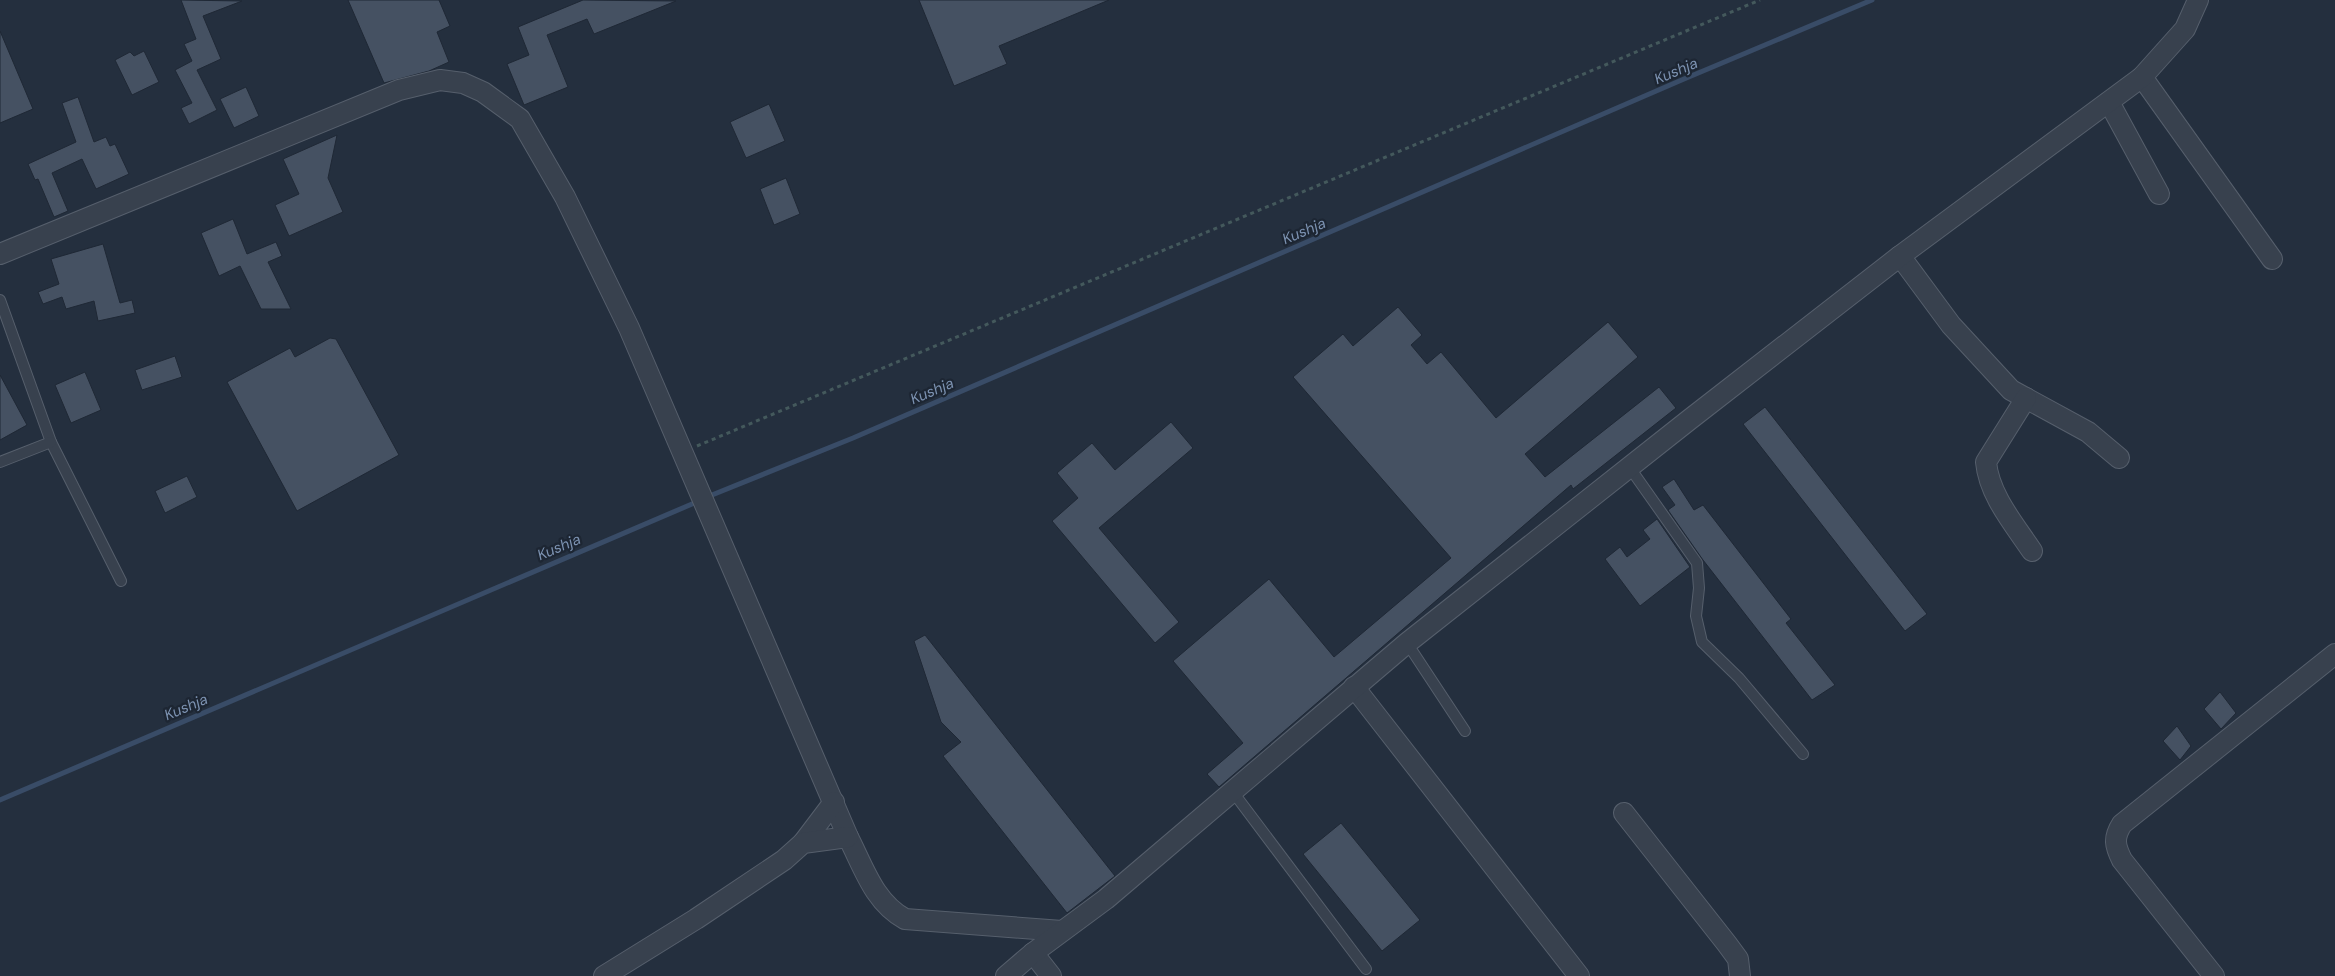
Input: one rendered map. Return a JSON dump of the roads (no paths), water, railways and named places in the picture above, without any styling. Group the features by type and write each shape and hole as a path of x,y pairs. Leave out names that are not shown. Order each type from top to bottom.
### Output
{"street":[{"path":"1006,976 1033,953 1106,899 1407,643 1900,256 2142,77 2185,29 2198,0"},
{"path":"2142,77 2272,259"},
{"path":"0,254 399,90 440,80 463,82 483,92 520,118 565,197 621,311 848,837 877,894 891,911 906,919 1062,931"},
{"path":"2108,102 2159,194"},
{"path":"1900,256 1951,325 2011,390 2088,432 2119,458"},
{"path":"2026,398 1986,462 1987,470 2002,507 2032,551"},
{"path":"2214,976 2122,860 2116,848 2115,835 2122,824 2335,654"},
{"path":"1354,687 1579,976"},
{"path":"604,976 696,919 784,860 803,843 834,802"},
{"path":"1624,813 1738,959 1740,976"},
{"path":"803,843 848,837"},
{"path":"1033,953 1051,976"}],"lane":[{"path":"0,300 51,442 120,581"},
{"path":"0,462 51,442"},
{"path":"1630,468 1697,563 1699,588 1696,616 1702,642 1739,678 1803,754"},
{"path":"1407,643 1465,731"},
{"path":"1233,792 1366,969"}],"waterway":[{"name":"Kushja","path":"707,497 853,438 1684,79 1872,0"},
{"name":"Kushja","path":"0,800 699,501"}]}
